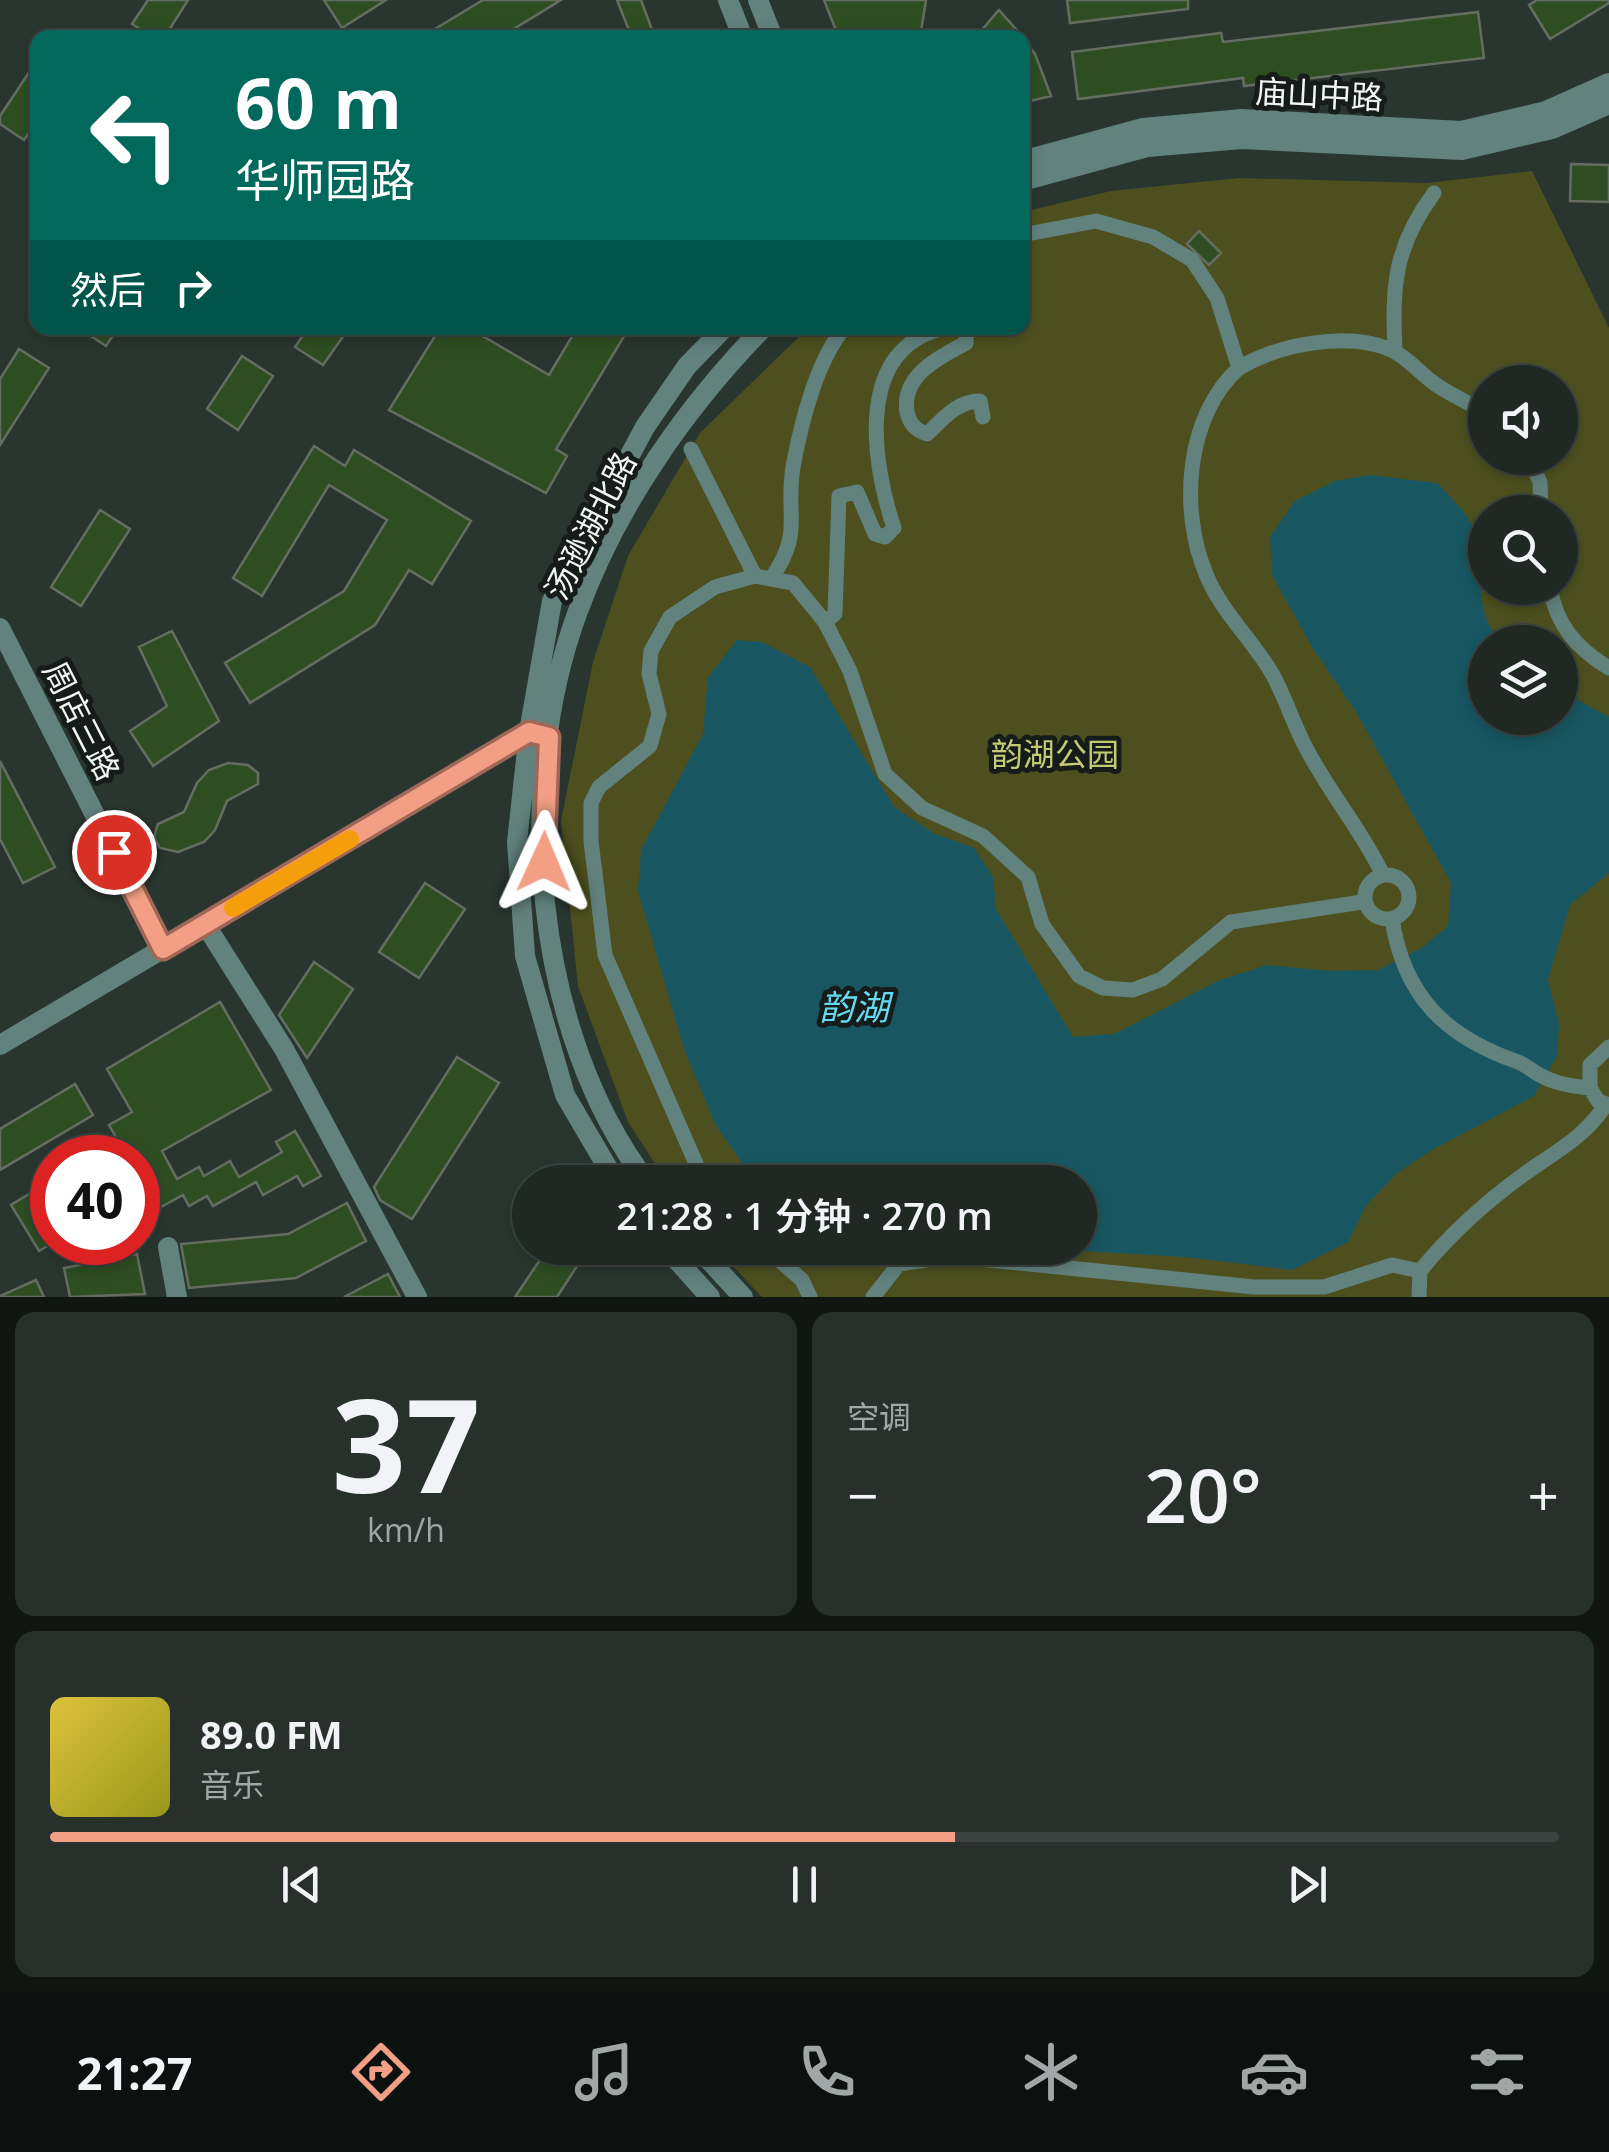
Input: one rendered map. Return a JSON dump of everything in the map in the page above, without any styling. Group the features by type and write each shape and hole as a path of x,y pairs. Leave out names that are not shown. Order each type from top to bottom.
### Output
{"street":[{"path":"728,0 740,30"},
{"path":"758,0 770,30"},
{"name":"庙山中路","path":"1030,159 1143,128 1242,119 1460,131 1546,111 1609,83"},
{"name":"庙山中路","path":"1030,179 1146,147 1242,139 1462,150 1552,129 1609,104"},
{"path":"1395,351 1392,283 1415,218 1434,193"},
{"path":"1030,234 1096,222 1153,237 1192,260 1216,298 1239,368"},
{"name":"汤逊湖北路","path":"638,1165 589,1082 562,1004 544,923 539,735 552,602 644,426 687,366 717,335"},
{"name":"汤逊湖北路","path":"606,1165 565,1095 526,956 517,842 539,735 578,610 632,499 708,384 756,335"},
{"path":"763,577 790,552 793,470 820,377 841,335"},
{"path":"825,622 835,614 838,595 839,496 857,492 876,534 885,537 894,528 880,467 876,408 880,384 894,358 925,335"},
{"path":"967,335 966,343 924,368 912,383 906,399 908,419 917,431 927,434 952,410 968,401 980,401 983,417"},
{"path":"1383,875 1304,742 1271,672 1214,590 1195,538 1191,500 1196,443 1221,384 1239,368 1278,351 1339,342 1377,344 1395,351 1468,403"},
{"path":"691,450 763,577"},
{"path":"697,1165 606,955 591,841 591,803 600,787 650,746 658,714 649,674 651,652 670,617 715,588 763,577 793,583 825,622 850,672 885,774 922,808 983,836 1028,877 1042,924 1079,976 1103,988 1134,990 1162,978 1231,922 1362,902"},
{"path":"1553,605 1574,643 1609,668"},
{"name":"周店三路","path":"0,628 163,949"},
{"path":"0,1046 205,924 539,735"},
{"path":"1383,875 1400,877 1410,889 1404,913 1392,919 1373,917 1362,902 1368,886 1383,875"},
{"path":"1392,919 1406,970 1444,1024 1472,1045 1524,1063 1560,1085 1590,1088"},
{"path":"205,924 284,1049 417,1297"},
{"path":"1419,1297 1420,1271 1453,1230 1569,1145 1608,1105 1598,1101 1590,1088 1590,1065 1609,1046"},
{"path":"168,1247 177,1297"},
{"path":"874,1297 899,1264 951,1256 1254,1288 1324,1287 1392,1265 1420,1271"},
{"path":"681,1265 710,1297"},
{"path":"714,1265 743,1297"},
{"path":"785,1265 802,1280 810,1297"}],"green space":[{"name":"韵湖公园","path":"1532,171 1609,328 1609,1297 762,1297 732,1265 1097,1265 1097,1165 656,1165 628,1122 578,986 561,821 593,662 628,556 700,433 801,335 1030,335 1030,210 1111,191 1239,178 1427,183"}],"water":[{"name":"韵湖","path":"1370,475 1437,483 1468,519 1468,605 1482,605 1490,625 1468,625 1468,735 1578,735 1578,700 1609,717 1609,873 1570,905 1548,980 1559,1025 1557,1056 1534,1096 1430,1151 1396,1174 1366,1206 1348,1242 1292,1270 1185,1257 1097,1252 1097,1165 743,1165 715,1124 684,1049 638,891 641,850 703,734 708,677 737,640 762,642 810,667 894,807 935,834 974,848 993,877 996,909 1073,1037 1114,1034 1220,980 1267,965 1331,971 1378,970 1423,947 1448,926 1451,883 1356,712 1312,647 1272,575 1270,536 1295,501 1335,481"}],"building":[{"path":"148,0 188,0 169,30 141,30 132,24"},
{"path":"324,0 386,0 342,28"},
{"path":"483,0 561,0 512,30 433,30"},
{"path":"617,0 641,0 652,30 629,30"},
{"path":"824,0 926,0 921,30 836,30"},
{"path":"1067,0 1188,0 1188,9 1070,23"},
{"path":"1537,0 1609,3 1550,39 1529,5"},
{"path":"999,10 1017,30 982,30"},
{"path":"1478,12 1484,58 1244,86 1243,78 1078,99 1072,52 1221,33 1223,42"},
{"path":"1030,48 1035,54 1051,96 1030,101"},
{"path":"30,71 30,131 24,140 0,124 0,116"},
{"path":"1571,164 1609,165 1609,202 1570,201"},
{"path":"1199,231 1221,253 1209,265 1187,244"},
{"path":"90,335 113,335 106,346"},
{"path":"303,335 344,335 323,365 295,347"},
{"path":"436,335 481,335 549,375 573,335 625,335 556,449 567,456 546,493 389,410"},
{"path":"19,349 49,368 0,445 0,379"},
{"path":"242,356 273,376 238,430 207,409"},
{"path":"314,446 345,466 354,450 471,521 432,584 409,570 375,625 250,703 225,663 344,591 387,520 329,485 262,596 233,578"},
{"path":"100,510 130,529 81,606 51,587"},
{"path":"172,631 219,721 153,766 130,731 167,706 139,647"},
{"path":"0,761 55,867 23,883 0,839"},
{"path":"228,763 248,765 258,773 258,784 227,801 215,830 204,842 178,852 160,848 154,837 158,824 184,812 197,783 209,770"},
{"path":"425,883 465,909 419,978 379,952"},
{"path":"314,962 353,989 307,1058 279,1015"},
{"path":"220,1002 271,1090 162,1151 177,1179 199,1167 204,1176 230,1161 239,1177 282,1152 276,1142 295,1131 321,1176 303,1186 297,1176 263,1195 256,1182 213,1206 207,1196 189,1206 183,1195 160,1207 160,1135 115,1135 109,1125 132,1112 107,1069"},
{"path":"457,1057 499,1083 412,1219 380,1200 374,1187"},
{"path":"75,1084 93,1115 59,1135 30,1135 30,1152 0,1170 0,1129"},
{"path":"30,1193 30,1236 11,1205"},
{"path":"347,1203 366,1241 296,1278 189,1288 181,1244 288,1234"},
{"path":"139,1265 145,1294 70,1297 64,1268"},
{"path":"537,1265 578,1265 557,1297 515,1297"},
{"path":"388,1274 400,1297 344,1297"},
{"path":"36,1280 44,1297 0,1297 0,1296"}],"slow traffic":[{"path":"233,908 350,839"}],"route":[{"path":"114,852 163,949 529,732 549,737 544,862"}]}
